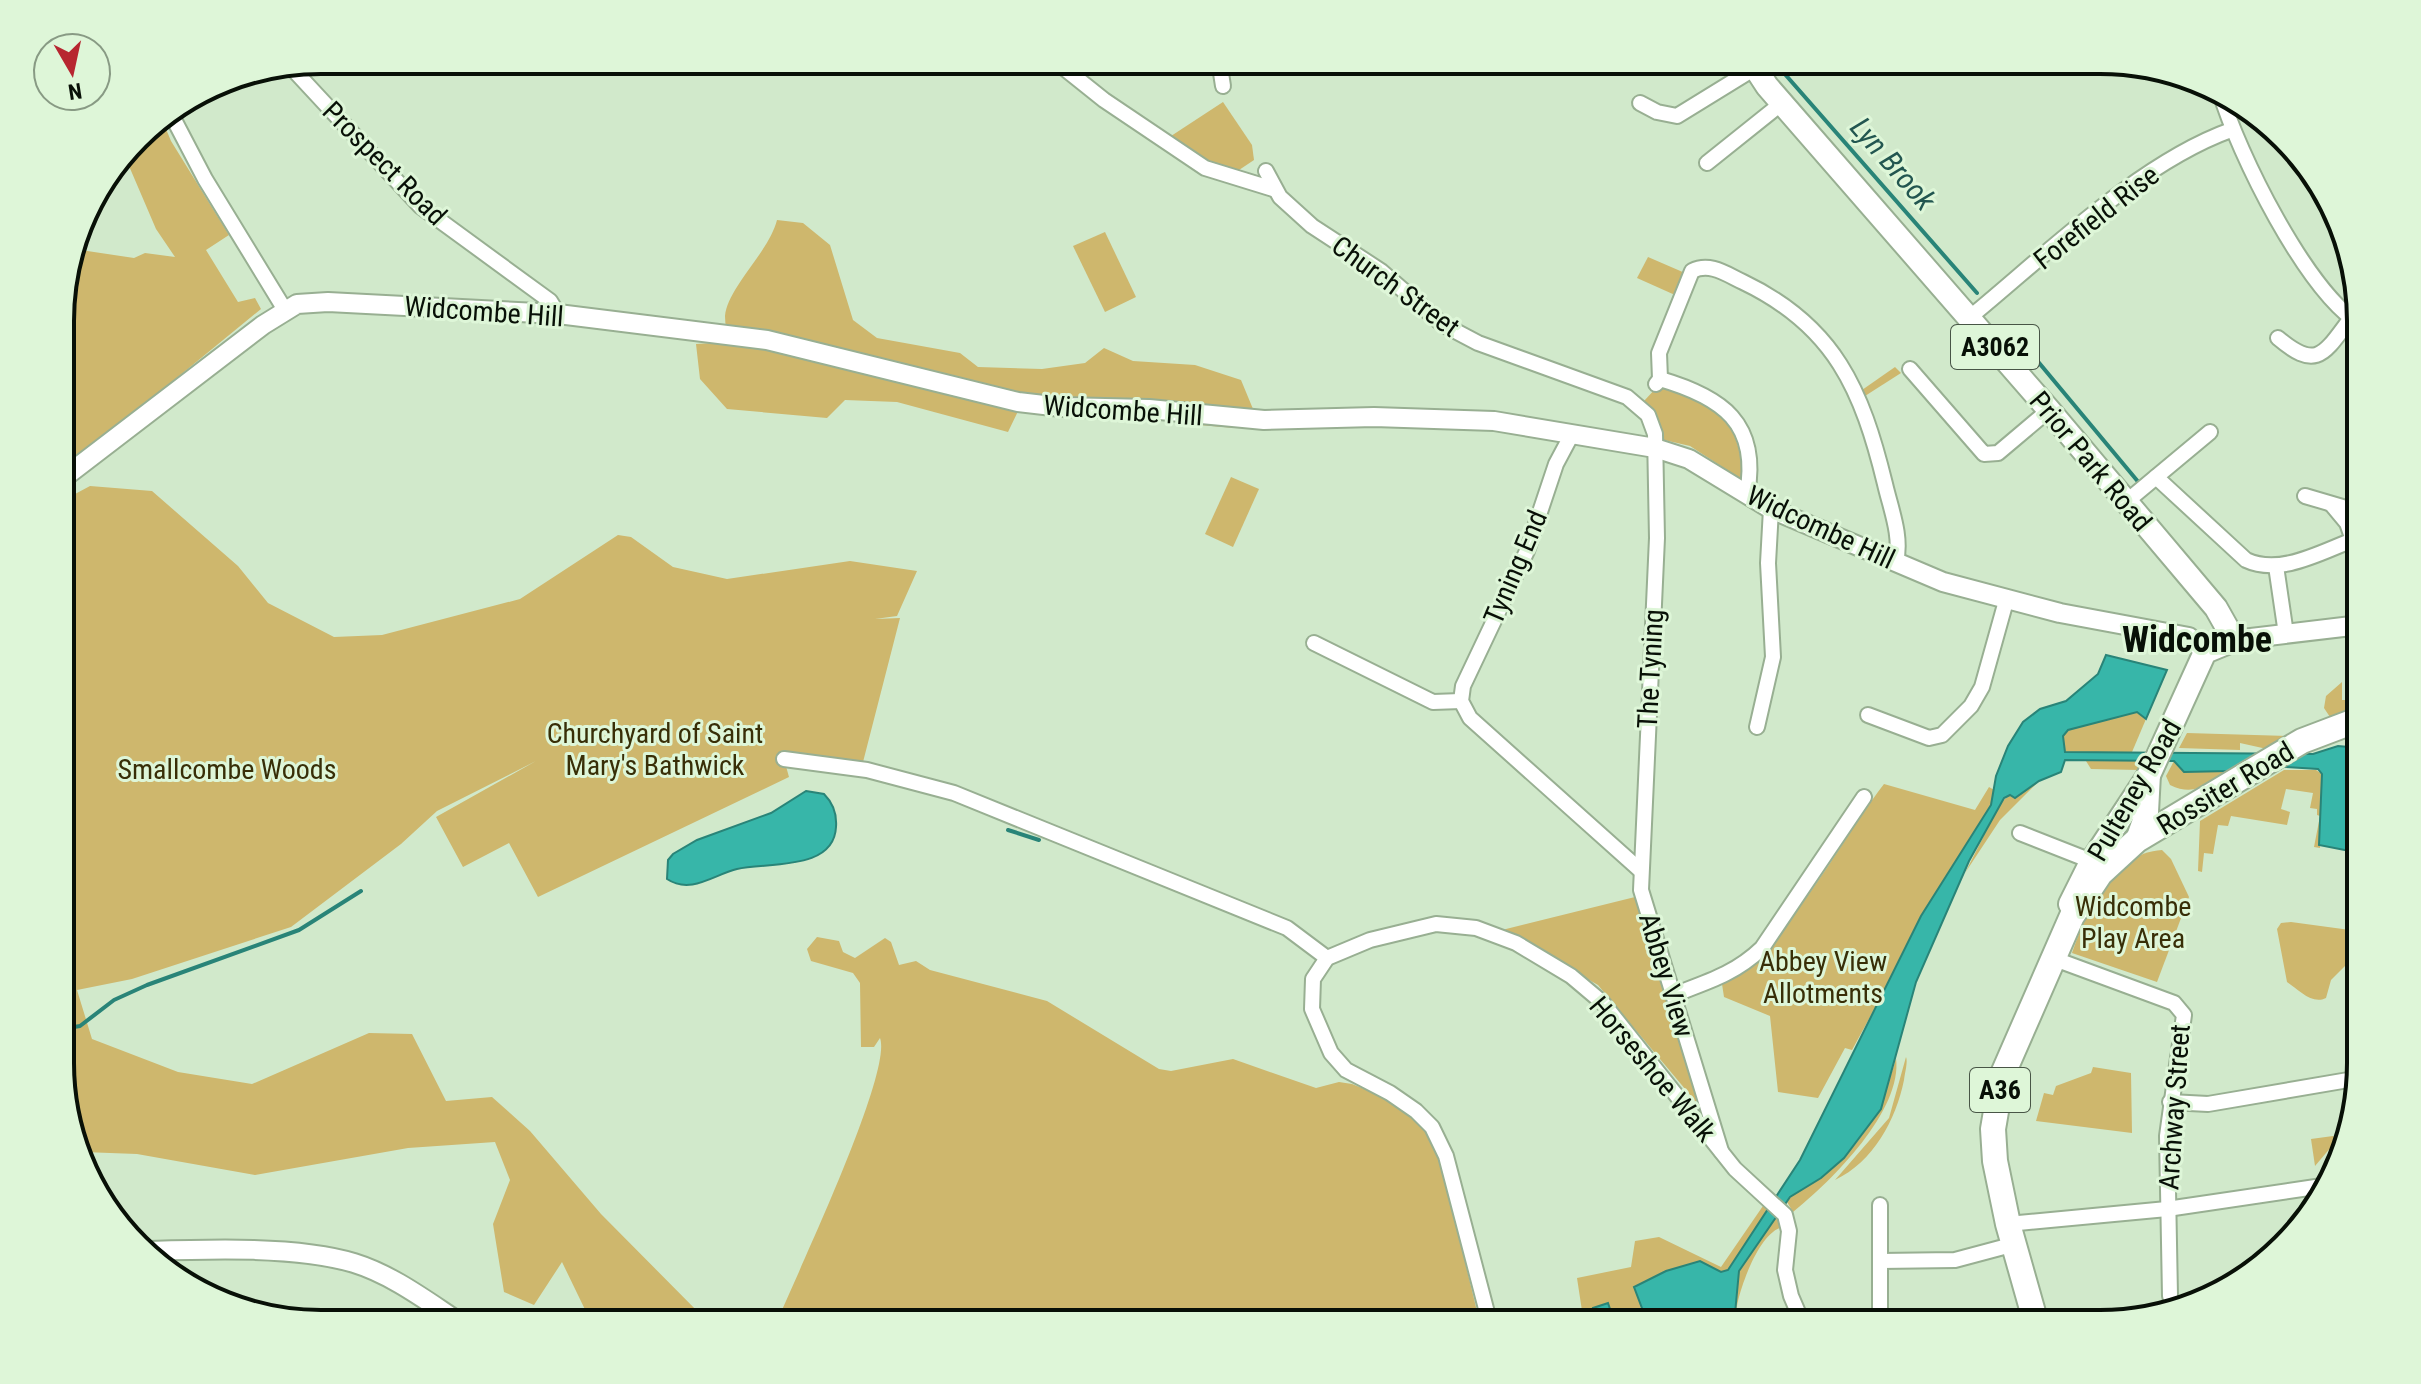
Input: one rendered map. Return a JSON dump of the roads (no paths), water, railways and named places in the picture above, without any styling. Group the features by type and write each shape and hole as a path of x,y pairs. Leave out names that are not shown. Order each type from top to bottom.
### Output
{"highway":[{"name":"Rossiter Road","path":"2095,869 2137,840 2288,749 2346,724"},
{"name":"Pulteney Road","path":"2032,1309 1995,1161 1993,1129 2002,1076 2052,958 2095,869"}],"main road":[{"name":"Prior Park Road","path":"1761,74 1782,103 2216,608 2234,640"},
{"path":"2205,652 2234,640"},
{"name":"Pulteney Road","path":"2095,869 2151,770 2205,652"},
{"path":"2151,770 2162,796 2184,812"},
{"path":"2137,840 2147,812 2151,770"}],"street":[{"path":"1221,74 1223,86"},
{"name":"Prior Park Road","path":"1640,103 1657,112 1677,116 1738,74"},
{"path":"1072,75 1104,100 1205,168 1273,189"},
{"name":"Prospect Road","path":"299,76 420,206 550,301 558,314"},
{"path":"1707,163 1782,103"},
{"path":"2225,108 2231,130 2314,278 2346,311"},
{"path":"175,122 205,179 285,310"},
{"name":"Forefield Rise","path":"1969,318 2124,192 2194,143 2231,130"},
{"name":"Church Street","path":"1266,171 1273,189 1312,226 1381,271 1442,324 1478,343 1627,397 1648,415 1655,448"},
{"path":"1747,494 1752,470 1748,446 1736,422 1701,391 1658,382 1660,350 1692,271 1698,268 1714,268 1776,298 1795,312 1838,360 1857,391 1878,455 1899,546 1896,562"},
{"name":"Widcombe Hill","path":"74,470 297,304 328,302 558,314 767,340 1032,404 1149,409 1264,420 1374,417 1494,421 1655,448 1689,459 1771,509 1962,589 2006,601 2189,637 2205,652"},
{"path":"2278,338 2301,356 2312,358 2346,331"},
{"path":"1910,369 1984,454 1998,453 2049,410"},
{"path":"2126,502 2210,432"},
{"name":"Tyning End","path":"1461,701 1463,686 1527,551 1556,464 1572,434"},
{"name":"The Tyning","path":"1641,890 1657,538 1655,448"},
{"path":"2156,477 2246,560 2258,566 2276,566 2346,544"},
{"path":"2305,496 2346,508"},
{"path":"2332,505 2346,522"},
{"path":"1757,727 1773,657 1768,563 1771,509"},
{"path":"2276,566 2286,634"},
{"path":"1868,715 1929,738 1942,735 1971,706 1982,687 2006,601"},
{"path":"2234,640 2346,627"},
{"path":"1314,643 1433,702 1461,701 1470,718 1640,870"},
{"path":"784,759 867,770 954,793 1287,928 1327,958 1318,966 1310,995 1319,1031 1331,1053 1346,1070 1403,1102 1432,1127 1446,1156 1486,1309"},
{"path":"1673,995 1731,973 1762,948 1864,797"},
{"path":"2020,833 2095,869"},
{"name":"Abbey View","path":"1641,890 1721,1151"},
{"name":"Horseshoe Walk","path":"1327,958 1370,940 1436,924 1476,928 1516,943 1571,976 1603,1003 1721,1151 1753,1187 1770,1198 1785,1215 1789,1231 1785,1270 1797,1309"},
{"name":"Archway Street","path":"2052,958 2181,1008 2185,1023 2170,1102 2167,1209 2170,1296"},
{"path":"2170,1102 2208,1104 2346,1080"},
{"path":"1880,1261 1955,1260 2012,1234 2313,1187"},
{"path":"1880,1205 1880,1309"},
{"path":"161,1251 308,1254 353,1263 415,1293 441,1310"}],"water":[{"path":"2106,655 2167,670 2146,719 2137,712 2068,730 2063,736 2065,752 2313,754 2338,746 2346,747 2346,850 2319,845 2322,774 2318,769 2242,764 2229,771 2184,772 2174,761 2065,760 2061,772 2039,781 2015,798 2010,795 2004,798 1969,861 1916,982 1881,1109 1844,1158 1821,1178 1790,1197 1739,1271 1735,1309 1642,1309 1634,1287 1666,1271 1700,1261 1721,1272 1728,1270 1800,1160 1921,916 1991,805 1996,776 2008,746 2023,722 2040,709 2066,701 2098,674"},
{"path":"806,791 824,794 834,809 836,827 832,841 824,851 797,862 737,869 694,884 685,885 667,879 668,860 673,854 697,840 771,813"},
{"path":"1608,1303 1610,1309 1593,1309"}],"waterway":[{"name":"Lyn Brook","path":"1785,74 1977,293"},
{"name":"Lyn Brook","path":"2010,328 2140,484"},
{"path":"1008,830 1039,840"},
{"path":"74,1027 80,1026 114,1000 147,985 299,930 361,891"}],"district":[{"name":"Widcombe","path":"2197,639"}],"park label":[{"name":"Churchyard of Saint Mary's Bathwick","path":"655,749"},
{"name":"Smallcombe Woods","path":"227,769"},
{"name":"Widcombe Play Area","path":"2133,922"},
{"name":"Abbey View Allotments","path":"1823,977"}]}
